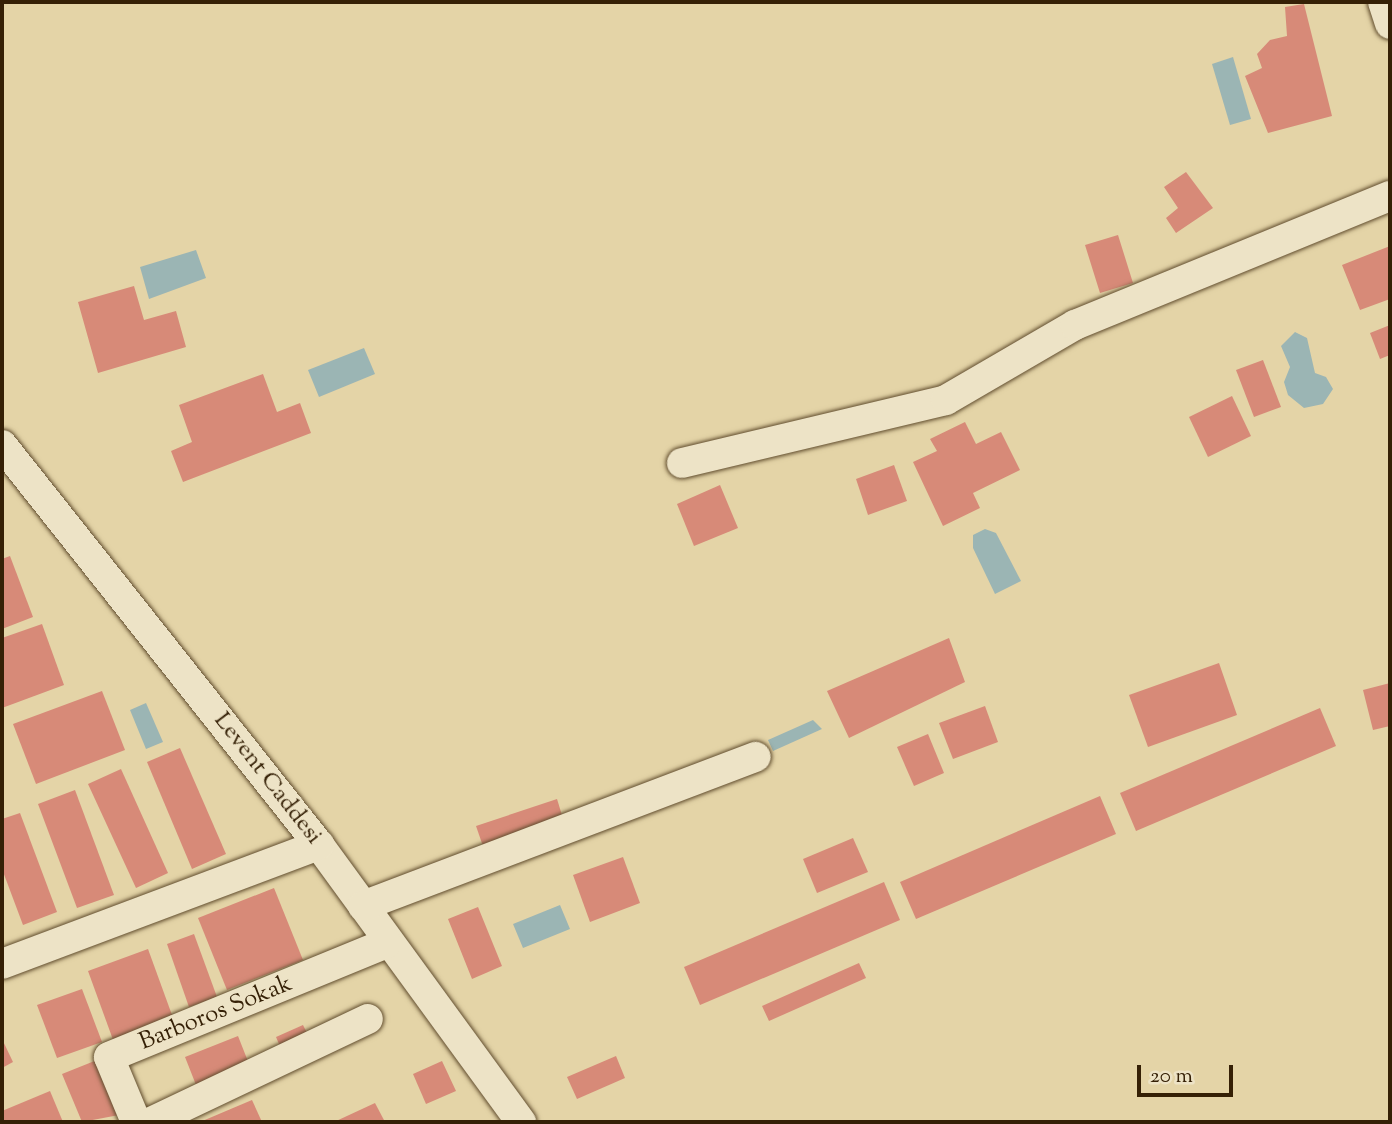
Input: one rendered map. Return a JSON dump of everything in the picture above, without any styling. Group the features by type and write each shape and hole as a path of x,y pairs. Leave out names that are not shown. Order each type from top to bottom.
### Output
{"street":[{"path":"1383,2 1390,24"},
{"path":"682,463 946,400 1074,325 1390,196"},
{"name":"Levent Caddesi","path":"2,445 319,845 387,943 521,1122"},
{"path":"363,906 756,757"},
{"path":"2,964 319,845"},
{"name":"Barboros Sokak","path":"136,1122 109,1058 387,943"},
{"path":"151,1122 368,1019"}],"water":[{"path":"1233,57 1251,119 1230,125 1212,64"},
{"path":"196,250 206,278 149,299 140,267"},
{"path":"1295,332 1307,338 1315,373 1326,377 1333,389 1323,404 1304,408 1288,395 1284,382 1290,367 1281,346"},
{"path":"364,348 375,374 319,397 308,370"},
{"path":"985,529 996,533 1021,581 995,594 973,548 973,535"},
{"path":"146,703 163,742 146,749 130,710"},
{"path":"813,720 822,729 773,751 768,740"},
{"path":"560,905 570,929 523,948 513,924"}],"building":[{"path":"1304,4 1332,116 1268,133 1245,76 1262,68 1257,54 1270,40 1287,36 1285,7"},
{"path":"1186,172 1213,208 1176,233 1166,218 1178,208 1164,187"},
{"path":"1118,235 1133,283 1100,293 1085,245"},
{"path":"1390,246 1390,299 1360,310 1342,265"},
{"path":"134,286 144,320 176,311 186,347 98,373 78,302"},
{"path":"1390,325 1390,355 1380,359 1370,333"},
{"path":"1263,360 1281,407 1254,417 1236,370"},
{"path":"263,374 277,412 300,403 311,433 183,482 171,451 192,442 179,405"},
{"path":"1232,396 1251,436 1208,457 1189,417"},
{"path":"965,422 976,444 1001,432 1020,470 973,493 980,508 943,526 913,462 937,451 930,439"},
{"path":"894,465 907,501 868,515 856,479"},
{"path":"720,485 738,528 694,546 677,504"},
{"path":"10,556 33,617 2,629 2,559"},
{"path":"42,624 64,685 2,708 2,638"},
{"path":"949,638 965,682 849,738 827,691"},
{"path":"1219,663 1237,715 1148,747 1129,695"},
{"path":"1390,683 1390,726 1373,730 1363,690"},
{"path":"102,691 125,750 36,784 13,724"},
{"path":"985,706 998,742 953,759 939,723"},
{"path":"1320,708 1336,746 1136,831 1120,793"},
{"path":"928,734 944,773 914,786 897,747"},
{"path":"180,748 226,854 192,869 147,762"},
{"path":"121,769 168,873 136,888 88,784"},
{"path":"75,790 114,895 77,908 38,804"},
{"path":"1100,796 1116,834 916,919 900,882"},
{"path":"557,799 565,825 485,852 476,826"},
{"path":"20,813 57,912 23,925 2,869 2,819"},
{"path":"853,838 868,872 817,893 803,859"},
{"path":"623,857 640,903 590,922 573,875"},
{"path":"884,882 900,920 700,1005 684,967"},
{"path":"274,888 303,960 227,990 198,918"},
{"path":"478,907 502,966 472,979 448,919"},
{"path":"194,934 217,997 189,1007 167,944"},
{"path":"148,949 176,1026 116,1048 88,971"},
{"path":"859,963 866,978 769,1021 762,1006"},
{"path":"82,989 102,1042 57,1058 37,1005"},
{"path":"303,1025 310,1039 282,1051 276,1037"},
{"path":"238,1036 251,1069 198,1090 185,1057"},
{"path":"2,1039 13,1062 2,1068"},
{"path":"616,1056 625,1078 577,1099 567,1077"},
{"path":"97,1060 119,1115 82,1122 62,1074"},
{"path":"442,1061 456,1091 426,1104 413,1074"},
{"path":"50,1091 63,1122 2,1122 2,1111"},
{"path":"252,1100 262,1122 200,1122"},
{"path":"375,1103 385,1122 334,1122"}]}
